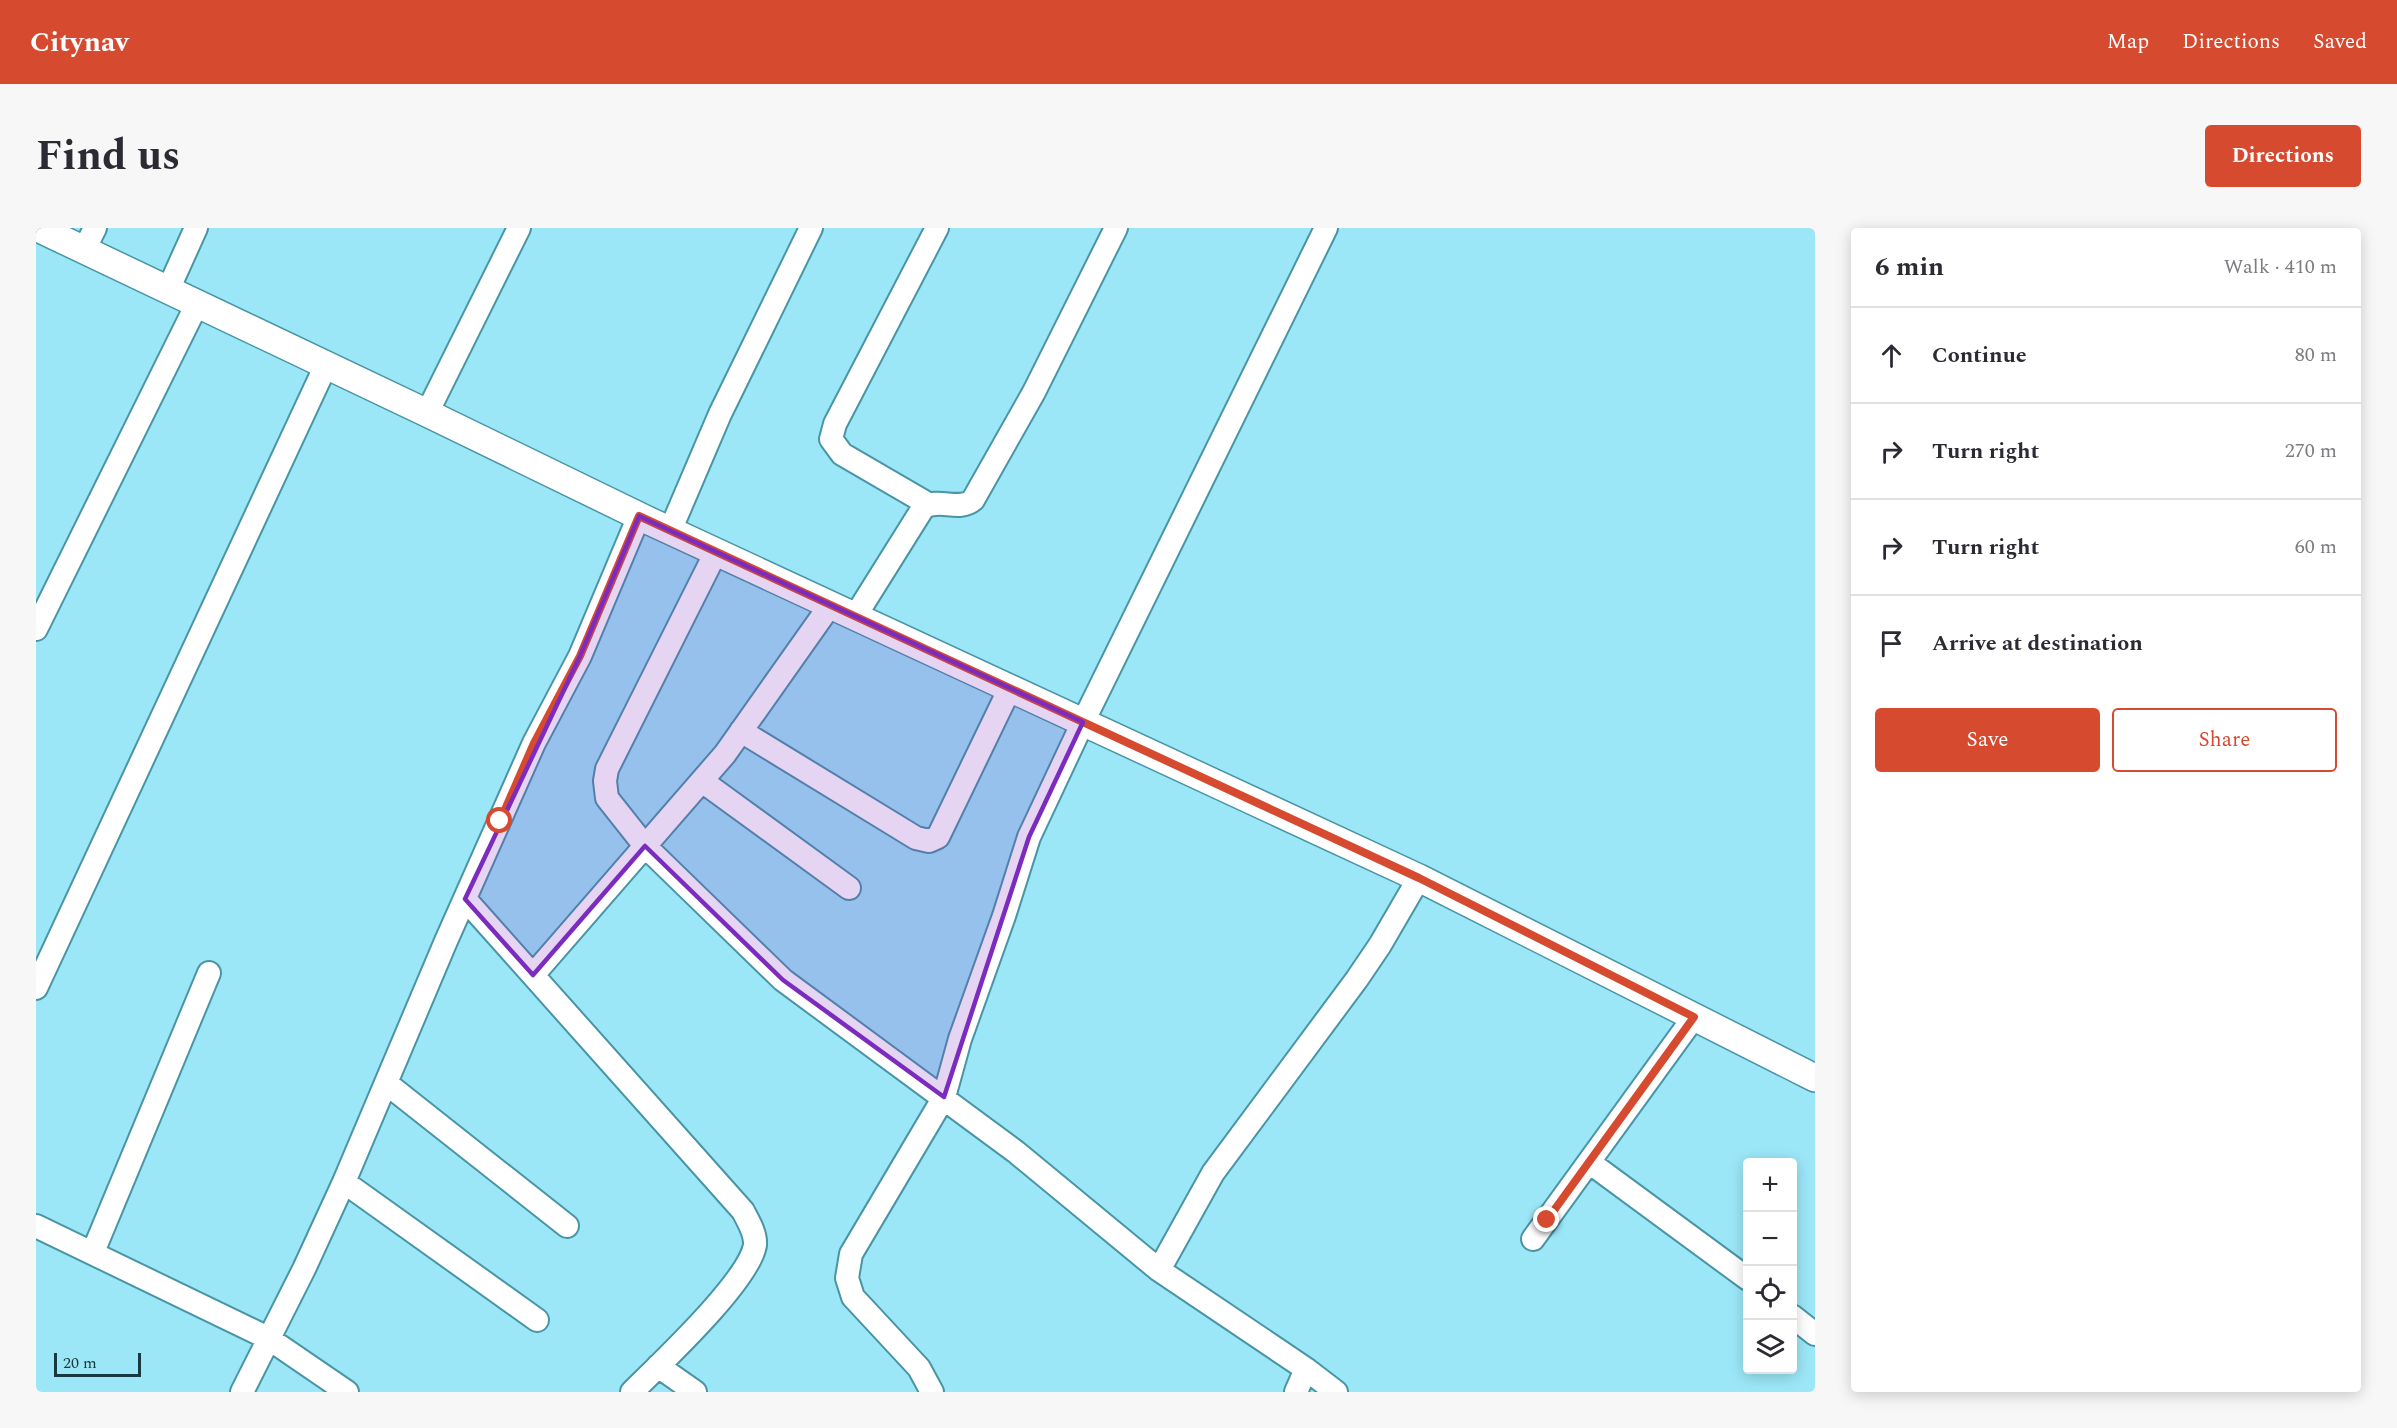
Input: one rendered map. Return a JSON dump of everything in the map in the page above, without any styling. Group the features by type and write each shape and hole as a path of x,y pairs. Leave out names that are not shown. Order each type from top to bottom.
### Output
{"street":[{"path":"38,228 90,239 168,290 670,531 856,615 1419,878 1815,1078"},
{"path":"168,290 196,228"},
{"path":"427,413 519,228"},
{"path":"670,531 720,414 811,228"},
{"path":"938,228 835,424 831,439 842,454 928,504 961,505 973,500 1034,392 1116,228"},
{"path":"932,1392 919,1368 853,1296 847,1278 851,1254 944,1097 960,1040 1029,837 1083,722 1326,228"},
{"path":"36,629 197,303"},
{"path":"36,988 326,365"},
{"path":"856,615 918,513 928,504"},
{"path":"242,1392 304,1269 344,1182 534,743 580,656 639,516"},
{"path":"716,552 607,769 606,798 645,846 783,980 1016,1152 1159,1270 1306,1369 1336,1392"},
{"path":"533,975 702,781 741,731 831,604"},
{"path":"741,731 916,838 929,842 938,837 1010,688"},
{"path":"702,781 849,888"},
{"path":"1159,1270 1213,1173 1357,979 1380,945 1419,878"},
{"path":"465,899 743,1211 751,1226 755,1243 750,1260 736,1283 632,1392"},
{"path":"93,1252 209,973"},
{"path":"1533,1239 1694,1017"},
{"path":"386,1083 567,1226"},
{"path":"1589,1162 1743,1275"},
{"path":"344,1182 537,1320"},
{"path":"36,1226 268,1338 347,1392"},
{"path":"1797,1320 1815,1334"},
{"path":"658,1366 695,1392"},
{"path":"1296,1392 1306,1369"}],"highlighted area":[{"path":"639,516 1083,722 1029,837 944,1097 783,980 645,846 533,975 465,899 580,656"}],"route":[{"path":"500,821 534,743 580,656 639,516 1419,878 1694,1017 1547,1220"}]}
